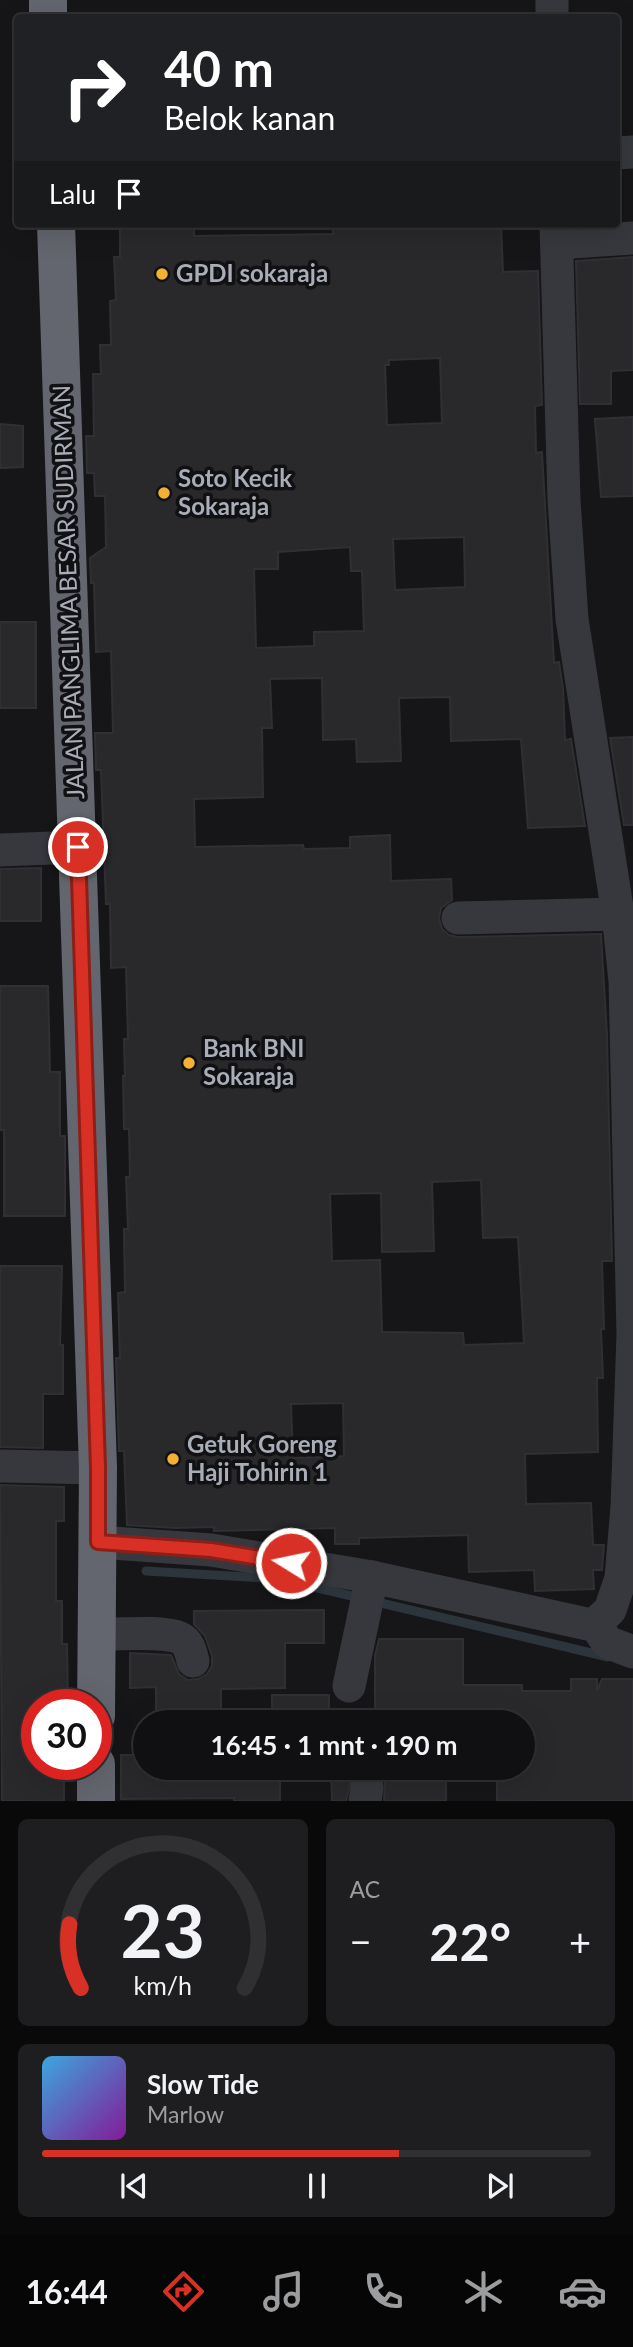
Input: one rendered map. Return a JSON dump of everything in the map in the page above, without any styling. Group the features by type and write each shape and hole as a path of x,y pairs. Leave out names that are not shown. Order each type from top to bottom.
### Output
{"highway":[{"name":"JALAN PANGLIMA BESAR SUDIRMAN","path":"56,228 98,1468 96,1689"},
{"path":"96,1780 96,1801"}],"street":[{"path":"98,1542 211,1550 369,1594 587,1624 596,1624 610,1610 621,1577 627,1507 633,1334 625,981 618,914 572,619 564,500 556,233 633,238"},
{"path":"0,850 78,847"},
{"path":"458,918 618,914"},
{"path":"0,1466 98,1468"},
{"path":"349,1686 369,1594"},
{"path":"596,1624 607,1642 633,1652"},
{"path":"97,1634 164,1635 181,1638 189,1647 193,1661"}],"building":[{"path":"120,228 194,228 194,236 333,234 333,228 501,228 503,272 538,271 542,405 535,406 536,453 542,452 554,663 559,662 565,740 571,739 585,826 528,828 521,739 451,741 450,697 399,698 401,761 357,762 356,739 323,740 322,678 270,679 272,728 262,728 263,797 194,799 195,847 303,845 304,849 350,848 350,837 390,835 391,881 451,879 452,900 441,908 439,918 442,929 449,935 601,934 607,1035 612,1261 602,1261 603,1378 597,1378 598,1452 525,1454 526,1504 591,1503 593,1545 604,1545 602,1570 593,1570 594,1589 535,1591 534,1570 469,1572 468,1535 359,1538 359,1544 335,1544 335,1528 214,1531 214,1527 127,1525 124,1451 119,1451 116,1358 120,1358 118,1293 125,1292 124,1229 128,1229 126,1177 130,1177 129,1129 124,1129 124,1039 128,1039 126,967 111,968 110,904 106,904 101,770 96,770 95,733 113,733 111,651 96,652 94,583 91,583 90,558 106,547 105,496 95,496 94,473 87,473 86,436 94,436 93,374 101,374 100,345 111,345 110,301 116,300 114,257 120,257","holes":["440,358 442,423 387,425 385,365 389,365 389,360","464,537 465,587 395,590 393,539","350,547 351,571 362,571 364,631 314,632 314,646 256,648 254,569 278,569 278,552","481,1180 483,1238 518,1237 524,1343 464,1345 463,1333 382,1332 380,1260 332,1261 330,1194 381,1193 382,1252 434,1251 432,1182","343,1403 344,1456 293,1458 291,1404"]},
{"path":"633,257 633,370 611,371 611,404 580,404 576,261"},
{"path":"633,417 633,496 601,497 595,419"},
{"path":"0,424 23,426 23,467 0,468"},
{"path":"0,622 36,622 36,708 0,708"},
{"path":"633,737 633,825 624,825 610,738"},
{"path":"41,868 41,921 0,921 0,869"},
{"path":"0,986 48,986 50,1072 60,1072 60,1136 65,1136 65,1216 4,1216 4,1130 0,1130"},
{"path":"0,1266 62,1266 60,1345 63,1345 63,1394 43,1394 43,1448 0,1447"},
{"path":"0,1485 64,1487 64,1521 56,1521 56,1601 62,1601 62,1644 67,1644 68,1689 21,1689 21,1780 64,1780 64,1801 2,1801"},
{"path":"324,1610 324,1643 285,1643 285,1688 221,1689 221,1710 156,1710 156,1687 130,1688 130,1653 171,1655 179,1674 188,1680 207,1674 212,1666 212,1656 205,1636 194,1624 194,1611"},
{"path":"379,1639 463,1639 463,1685 522,1685 522,1691 571,1691 571,1679 597,1679 597,1690 602,1679 633,1679 633,1801 497,1801 497,1780 535,1780 535,1710 375,1710 375,1656"},
{"path":"272,1695 329,1695 329,1710 272,1710"},
{"path":"121,1755 133,1755 133,1780 280,1780 280,1801 234,1801 234,1798 121,1799"},
{"path":"331,1780 351,1780 346,1801 332,1801"},
{"path":"385,1780 446,1780 446,1801 384,1801"}],"waterway":[{"path":"146,1571 280,1579 608,1657"}],"place":[{"name":"GPDI sokaraja","path":"162,274"},
{"name":"Soto Kecik Sokaraja","path":"164,493"},
{"name":"Bank BNI Sokaraja","path":"189,1063"},
{"name":"Getuk Goreng Haji Tohirin 1","path":"173,1459"}],"route":[{"path":"78,847 98,1468 98,1542 211,1550 291,1563"}]}
